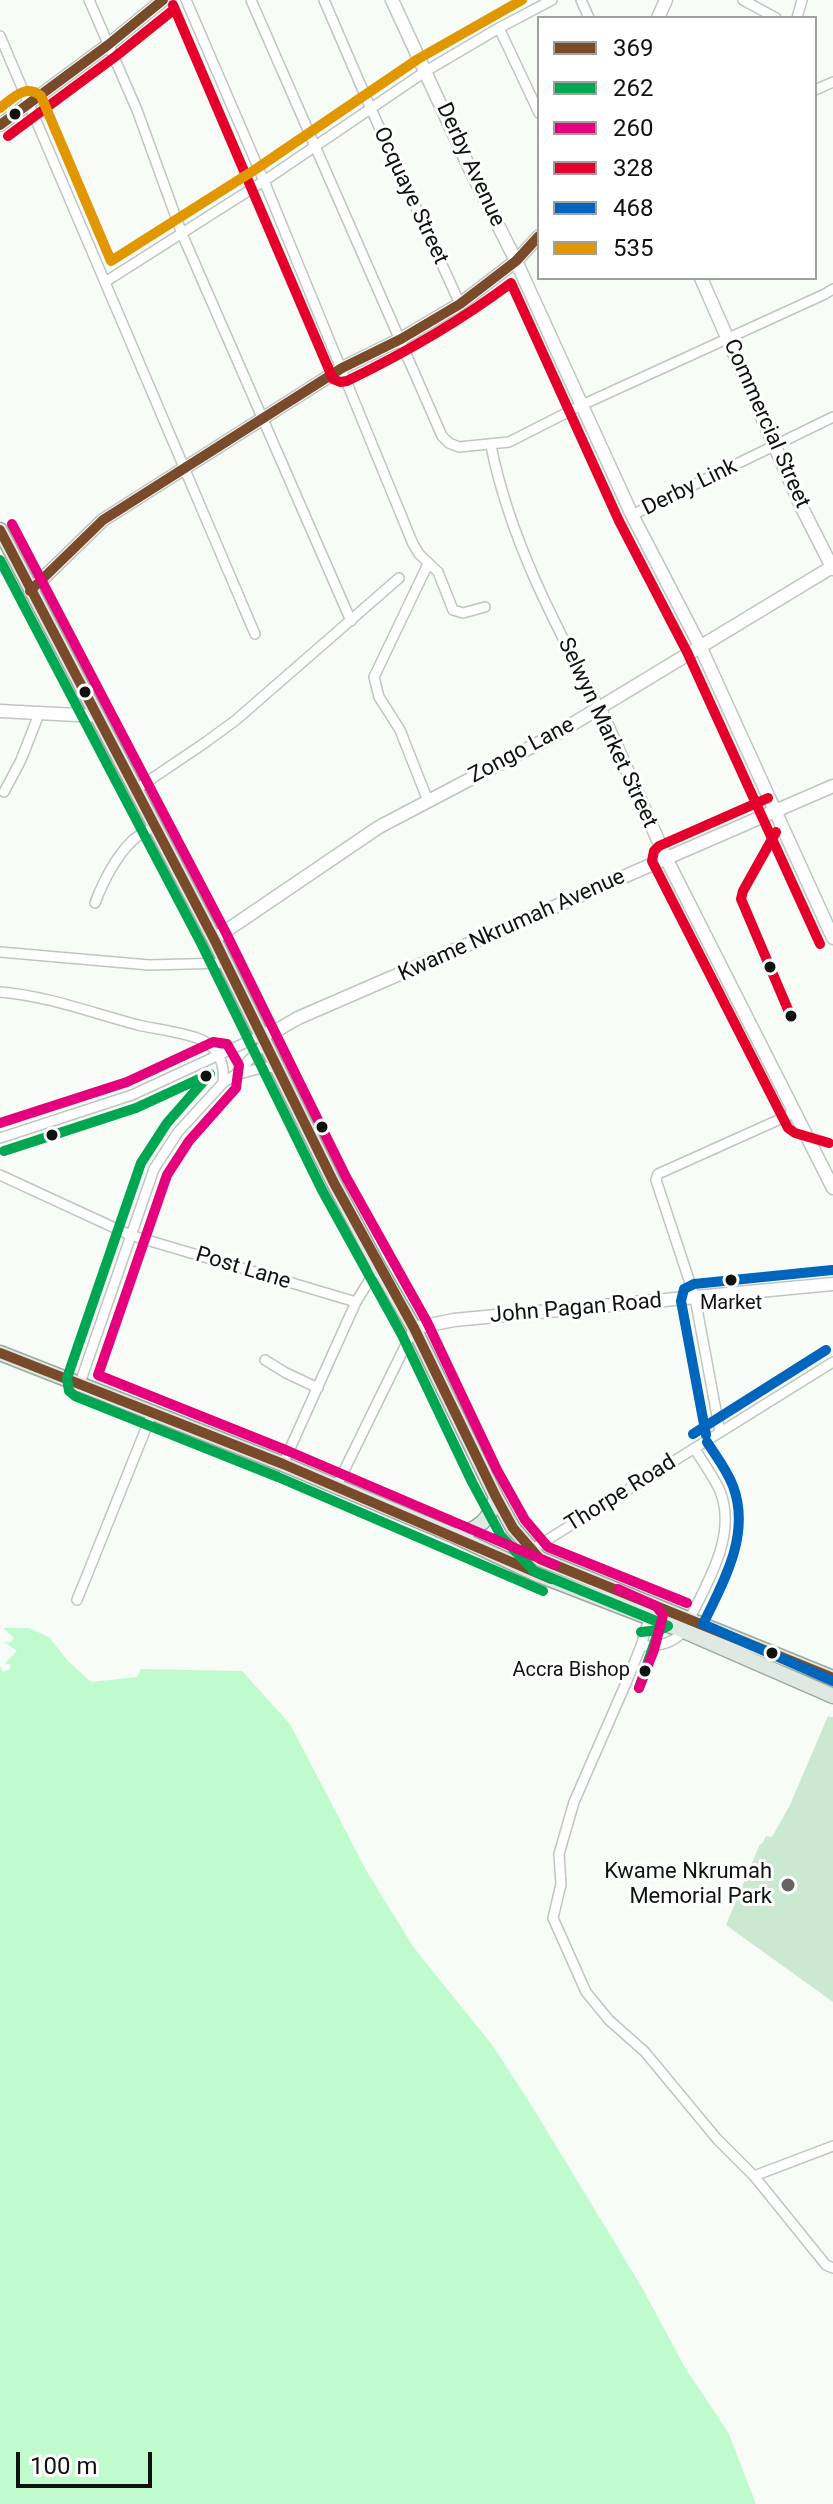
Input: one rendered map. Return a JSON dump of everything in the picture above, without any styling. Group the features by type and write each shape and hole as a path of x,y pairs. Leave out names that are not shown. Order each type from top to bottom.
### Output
{"main road":[{"path":"0,125 163,0"},
{"name":"Derby Avenue","path":"392,0 632,515 700,646 833,938"},
{"path":"30,591 103,520 342,368 401,339 460,304 516,261 537,238"},
{"name":"Commercial Street","path":"702,280 775,447 833,566"},
{"path":"0,530 214,939 334,1183 414,1328 496,1497 535,1561 649,1618 686,1625 833,1678"},
{"name":"Zongo Lane","path":"214,939 379,827 600,709 833,566"},
{"name":"Selwyn Market Street","path":"600,709 666,858 833,1188"},
{"path":"0,711 96,716"},
{"name":"Kwame Nkrumah Avenue","path":"264,1038 298,1018 833,786"},
{"name":"John Pagan Road","path":"414,1328 454,1320 833,1284"},
{"path":"0,1353 153,1411 455,1536 535,1561 686,1625 833,1696"},
{"path":"455,1536 480,1526 496,1497"}],"street":[{"path":"89,0 137,110 182,234 351,621"},
{"path":"186,0 413,544 438,572 453,610 463,613 485,607"},
{"path":"251,0 442,436 449,443 459,447 509,442 833,289"},
{"name":"Ocquaye Street","path":"324,0 460,304"},
{"path":"105,282 264,181 426,71 552,0"},
{"path":"743,0 772,16"},
{"path":"499,28 537,109"},
{"path":"0,36 255,634"},
{"name":"Derby Link","path":"632,515 833,417"},
{"name":"Selwyn Market Street","path":"491,446 516,536 552,618 600,709"},
{"path":"428,564 374,677 379,697 400,730 428,801"},
{"path":"135,790 236,720 399,578"},
{"path":"4,792 21,760 39,714"},
{"path":"95,903 125,850 133,840 154,826"},
{"path":"0,952 149,965 226,963"},
{"path":"0,992 29,995 136,1025 201,1039 218,1055 225,1068 223,1083"},
{"path":"0,1138 132,1095 218,1055 264,1038"},
{"path":"80,1383 154,1169 178,1132 223,1083 235,1075 264,1038"},
{"path":"235,1075 265,1067 279,1068"},
{"path":"720,1432 695,1298 656,1177 796,1112"},
{"name":"Post Lane","path":"0,1175 130,1235 356,1302"},
{"path":"283,1464 356,1302 378,1266"},
{"path":"336,1487 414,1328"},
{"path":"265,1360 318,1388"},
{"name":"Thorpe Road","path":"535,1561 720,1432 833,1362"},
{"path":"77,1600 153,1411"},
{"path":"641,1646 658,1646 677,1639 714,1569 721,1547 724,1529 721,1494 695,1449"},
{"path":"649,1618 641,1646 574,1802 559,1854 561,1884 553,1918 586,1992 609,2020 645,2052 717,2139 754,2176 826,2265 833,2268"},
{"path":"754,2176 833,2146"}],"shaded area":[{"path":"3,1628 29,1628 49,1637 68,1661 91,1682 137,1677 141,1669 242,1671 290,1724 366,1870 414,1948 493,2046 644,2291 684,2366 728,2432 756,2504 0,2504 0,1666 3,1672 10,1669 11,1665 5,1663 17,1651 4,1642 11,1642 14,1638"},
{"name":"Kwame Nkrumah Memorial Park","path":"828,1716 833,1717 833,2002 726,1925 760,1844 766,1836 772,1837 790,1805"}],"transit line":[{"name":"369","path":"0,125 163,0"},
{"name":"535","path":"0,108 25,91 41,96 111,261 256,169 418,59 522,0"},
{"name":"328","path":"173,5 333,379 347,381 390,359 452,324 511,283 619,521 687,652 820,944"},
{"name":"328","path":"8,136 172,11"},
{"name":"369","path":"30,591 103,520 342,368 401,339 460,304 516,261 537,238"},
{"name":"260","path":"12,524 226,933 346,1177 427,1322 497,1470 525,1520 548,1547 687,1603"},
{"name":"369","path":"0,530 214,939 334,1183 414,1328 513,1528 540,1559 833,1678"},
{"name":"262","path":"0,560 202,945 322,1190 402,1335 501,1536 534,1571 668,1626 641,1632"},
{"name":"328","path":"768,798 659,846 654,851 652,861 788,1128 829,1143"},
{"name":"328","path":"776,832 741,899 792,1019"},
{"name":"260","path":"0,1123 127,1082 213,1042 227,1044 239,1065 236,1088 189,1141 167,1175 98,1375 288,1451 555,1565"},
{"name":"262","path":"4,1151 136,1108 210,1074 167,1123 141,1163 67,1378 69,1391 543,1591"},
{"name":"468","path":"706,1435 681,1301 684,1289 694,1284 832,1270"},
{"name":"468","path":"693,1434 826,1350"},
{"name":"369","path":"0,1353 283,1464 551,1579"},
{"name":"468","path":"707,1442 733,1486 739,1522 733,1557 703,1624 833,1681"},
{"name":"260","path":"618,1589 656,1606 663,1615 639,1688"},
{"name":"262","path":"639,1688 660,1627"}],"place":[{"name":"Market","path":"731,1280"},
{"name":"Accra Bishop","path":"645,1671"},
{"name":"Kwame Nkrumah Memorial Park","path":"788,1885"}]}
